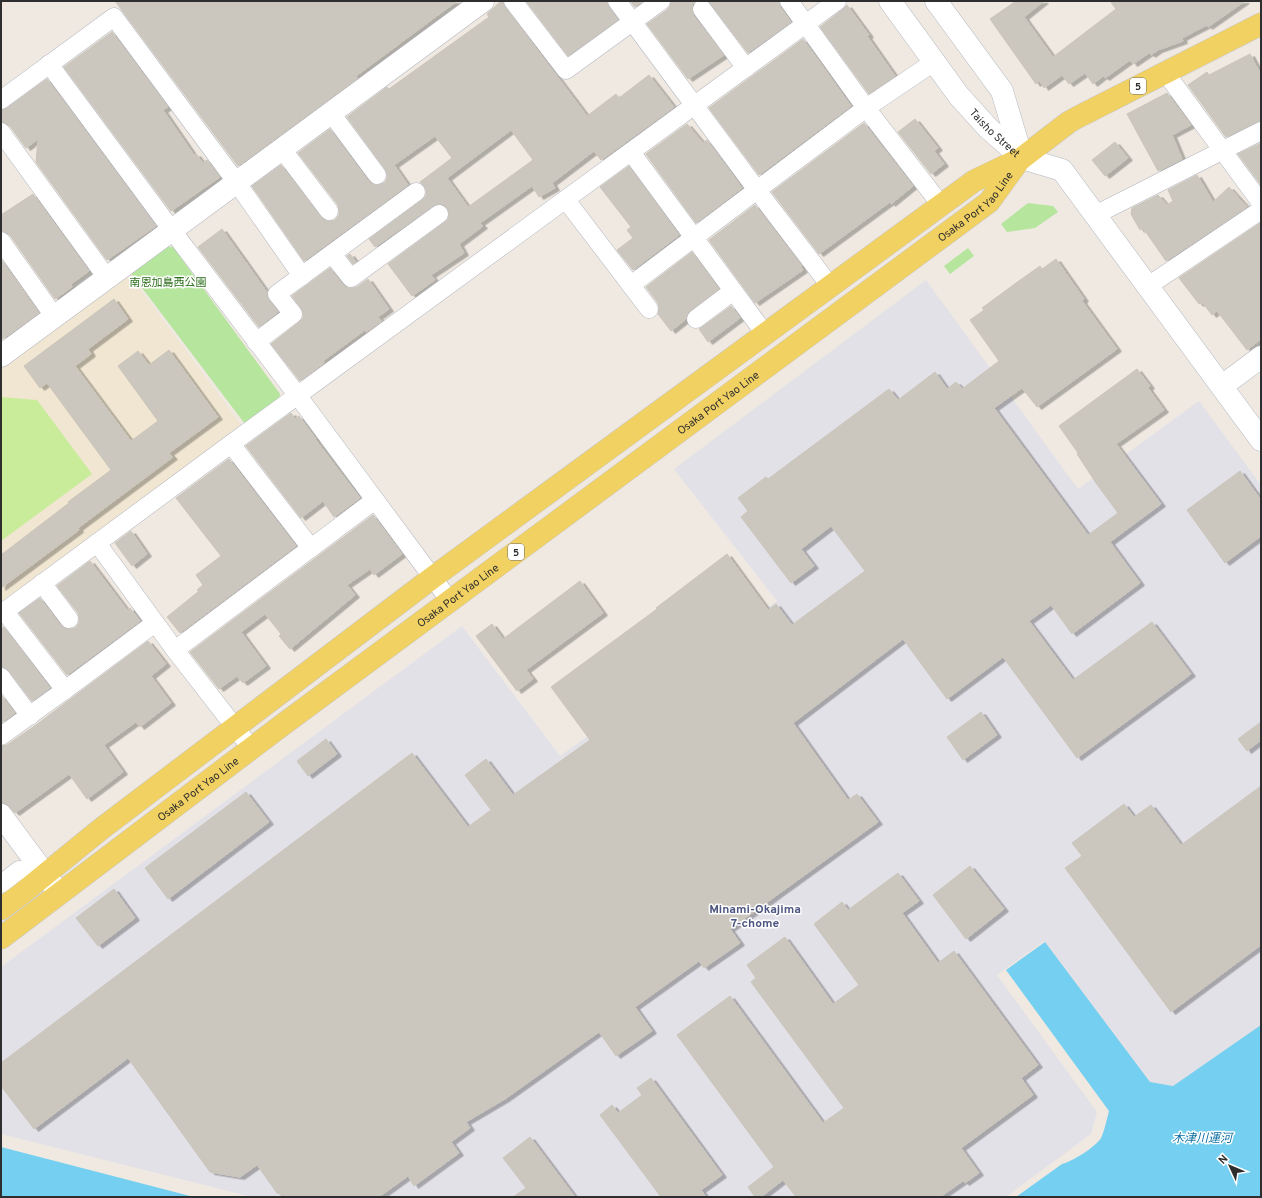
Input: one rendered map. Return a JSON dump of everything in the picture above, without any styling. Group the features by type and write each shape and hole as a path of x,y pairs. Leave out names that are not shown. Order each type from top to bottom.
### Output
{"main road":[{"name":"Osaka Port Yao Line","path":"1,909 101,829 432,578 941,205 974,182 1022,158 1069,122 1261,24"},
{"name":"Osaka Port Yao Line","path":"1,938 251,748 988,202 1022,158"}],"street":[{"path":"1,356 171,229 236,183 483,1"},
{"path":"513,1 566,70 661,1"},
{"path":"616,1 831,287"},
{"path":"789,1 866,108 941,205"},
{"path":"65,690 3,613 97,542 837,1"},
{"name":"Taisho Street","path":"890,1 959,96 978,117 1022,158"},
{"name":"Taisho Street","path":"936,1 1002,91 1022,158"},
{"path":"702,9 746,68"},
{"path":"1,100 114,17 236,183 302,276"},
{"path":"631,285 866,108 934,62"},
{"path":"49,64 450,601"},
{"path":"1165,72 1261,203"},
{"path":"331,113 377,176"},
{"path":"1095,215 1261,131"},
{"path":"1,132 107,278"},
{"path":"282,148 329,210"},
{"path":"631,152 764,334"},
{"path":"1022,158 1062,170 1261,440"},
{"path":"256,342 293,314 277,294 416,192"},
{"path":"566,200 649,309"},
{"path":"1148,286 1261,210"},
{"path":"332,254 351,278 439,214"},
{"path":"4,251 54,316"},
{"path":"696,319 733,291"},
{"path":"1222,386 1261,357"},
{"path":"231,444 311,548"},
{"path":"175,650 375,500"},
{"path":"97,542 175,650 251,748"},
{"path":"42,583 69,619"},
{"path":"1,736 155,623"},
{"path":"1,676 30,716"},
{"path":"1,815 59,893"},
{"path":"1,884 19,870 45,874"}],"shaded area":[{"path":"128,273 242,426 1,605 1,368"},
{"path":"926,280 1078,489 1199,401 1261,485 1261,1025 1173,1086 1150,1082 1044,941 997,975 1097,1112 1091,1134 1006,1197 252,1197 1,1134 1,967 462,626 560,756 777,601 674,469"}],"green space":[{"path":"1028,203 1053,206 1058,212 1035,228 1007,232 1001,224"},
{"name":"南恩加島西公園","path":"164,247 173,247 280,394 279,401 245,424 130,272"},
{"path":"968,248 974,256 950,274 944,266"},
{"path":"1,397 37,400 92,474 1,541"}],"water":[{"name":"木津川運河","path":"1045,942 1150,1082 1173,1086 1261,1025 1261,1197 1016,1197 1062,1164 1077,1157 1094,1146 1101,1138 1109,1111 1006,970"},
{"path":"1,1147 194,1197 1,1197"}],"building":[{"path":"115,1 457,1 356,76 358,78 238,166"},
{"path":"501,1 503,1 505,7 587,116 616,94 619,98 649,75 674,107 601,160 594,151 552,183 555,188 539,197 532,186 480,223 483,226 459,244 464,253 431,275 435,280 412,296 388,264 445,222 448,219 449,213 447,208 443,204 433,206 375,247 369,239 422,200 426,196 426,190 420,182 452,158 435,136 394,165 408,185 304,261 252,186 281,165 321,217 325,221 335,220 339,215 338,205 298,153 330,129 369,182 373,185 384,183 387,179 385,169 347,117 387,87 389,89 489,17 487,14","holes":["511,130 533,160 468,207 447,178"]},
{"path":"526,1 607,1 609,7 618,20 568,56"},
{"path":"630,1 643,1 635,7"},
{"path":"671,1 695,1 692,5 693,15 724,55 688,79 647,24 667,10"},
{"path":"708,1 779,1 780,7 791,22 748,53"},
{"path":"1016,1 1044,1 1024,17 1053,57 1116,9 1110,1 1245,1 1208,27 1207,25 1182,38 1183,41 1158,50 1151,55 1149,53 1133,64 1130,60 1105,78 1103,76 1093,84 1085,73 1069,84 1062,75 1044,88 1040,81 1036,84 990,19"},
{"path":"847,5 869,35 867,36 895,76 869,94 820,27"},
{"path":"112,32 168,107 163,110 194,155 196,154 203,163 207,160 220,177 171,211 64,67"},
{"path":"803,39 851,106 759,175 709,108"},
{"path":"1250,54 1261,75 1261,121 1226,137 1188,85 1207,72 1209,75"},
{"path":"47,79 156,226 107,260 36,162 38,139 26,148 10,126 1,122 1,110 7,108"},
{"path":"1167,93 1191,125 1172,135 1182,159 1158,171 1127,114"},
{"path":"915,119 938,148 934,151 944,164 931,174 898,132"},
{"path":"864,123 913,186 891,204 890,202 819,254 772,192"},
{"path":"687,124 703,143 707,140 742,188 696,223 646,154"},
{"path":"1115,142 1128,158 1105,176 1092,160"},
{"path":"1261,143 1261,185 1238,154"},
{"path":"629,166 679,235 633,270 617,250 633,238 627,230 631,227 600,187"},
{"path":"1197,175 1213,202 1229,187 1247,207 1166,261 1143,228 1140,230 1131,214 1132,208 1158,195 1167,205 1173,201 1168,190"},
{"path":"33,194 89,271 71,284 72,287 55,299 10,235 1,231 1,215"},
{"path":"755,205 802,266 801,267 803,270 755,303 709,240"},
{"path":"1260,223 1261,339 1247,350 1217,311 1212,315 1202,302 1199,304 1179,278"},
{"path":"222,229 267,292 269,300 278,312 259,327 198,247"},
{"path":"692,252 719,289 690,311 686,319 671,331 658,314 658,303 646,287"},
{"path":"350,254 356,262 353,264 347,256"},
{"path":"1,259 39,313 1,340"},
{"path":"1056,259 1084,299 1082,301 1117,349 1037,407 1022,388 994,408 1088,535 1118,513 1096,483 1077,454 1078,453 1059,426 1137,369 1150,386 1148,388 1164,410 1116,444 1161,504 1110,542 1140,583 1072,634 1051,605 1029,621 1073,680 1152,622 1191,674 1077,758 1003,657 947,699 903,639 793,723 848,800 857,794 878,822 730,929 740,943 704,968 699,961 635,1007 652,1031 616,1056 599,1032 505,1099 466,1122 470,1128 451,1142 459,1153 414,1186 408,1176 379,1197 290,1197 277,1193 257,1165 240,1177 210,1172 128,1058 34,1129 1,1086 1,1063 412,753 468,827 491,810 465,775 486,759 513,795 590,740 551,687 657,609 656,608 727,554 768,610 776,604 792,625 865,571 831,526 801,549 814,566 791,583 741,517 748,511 738,498 766,477 768,479 889,389 898,400 935,372 947,389 956,382 962,389 999,361 970,320 984,310 982,308 1016,283 1040,266 1042,269"},
{"path":"330,268 347,288 357,287 368,279 389,309 378,317 382,321 366,332 365,330 323,361 324,363 300,381 271,344 303,318 301,308 292,296"},
{"path":"114,299 128,319 88,349 91,354 75,366 131,441 158,421 118,366 138,351 149,365 169,350 218,417 169,453 173,457 1,588 1,555 111,470 47,383 40,388 24,366"},
{"path":"731,306 740,318 708,342 699,329"},
{"path":"291,413 295,419 299,416 360,498 334,517 323,501 301,518 246,446"},
{"path":"229,459 296,546 180,633 167,617 199,591 197,590 203,585 196,575 221,556 176,498"},
{"path":"1240,471 1261,500 1261,536 1225,563 1187,510"},
{"path":"373,515 402,554 374,575 370,569 347,585 355,595 290,649 279,636 281,634 265,614 241,632 266,666 243,683 237,676 219,689 190,652"},
{"path":"131,531 147,554 132,566 115,543"},
{"path":"90,561 127,610 130,608 140,621 67,675 19,613 40,598 61,626 70,629 75,628 79,623 78,613 57,586"},
{"path":"580,581 603,613 526,670 533,679 517,691 476,636 492,624 503,639"},
{"path":"4,627 50,688 32,701 9,671 6,668 1,667 1,629"},
{"path":"148,641 166,664 151,676 171,703 140,727 136,722 104,745 123,772 87,799 69,774 15,813 6,804 1,803 1,746 7,745 36,725"},
{"path":"1,695 15,713 1,723"},
{"path":"981,712 997,735 963,760 947,737"},
{"path":"1261,722 1261,740 1247,751 1238,739"},
{"path":"326,739 337,754 308,776 297,761"},
{"path":"1261,786 1261,945 1171,1012 1065,868 1082,856 1072,843 1124,804 1134,817 1151,805 1181,845"},
{"path":"246,792 269,822 168,899 145,868"},
{"path":"970,866 1004,909 966,939 933,895"},
{"path":"898,873 919,901 902,913 938,963 954,951 1038,1065 1021,1078 1033,1095 961,1148 979,1173 965,1183 963,1181 940,1197 796,1197 783,1180 761,1197 755,1197 748,1187 774,1167 677,1035 730,996 823,1123 844,1108 751,982 756,978 747,965 785,937 833,1004 859,985 814,924 842,902 848,910"},
{"path":"114,889 135,918 98,946 76,918"},
{"path":"651,1078 722,1175 701,1190 706,1197 661,1197 600,1115 612,1105 618,1113 642,1095 637,1088"},
{"path":"530,1137 575,1197 513,1197 526,1188 503,1158"}],"district":[{"name":"Minami-Okajima 7-chome","path":"755,916"}]}
